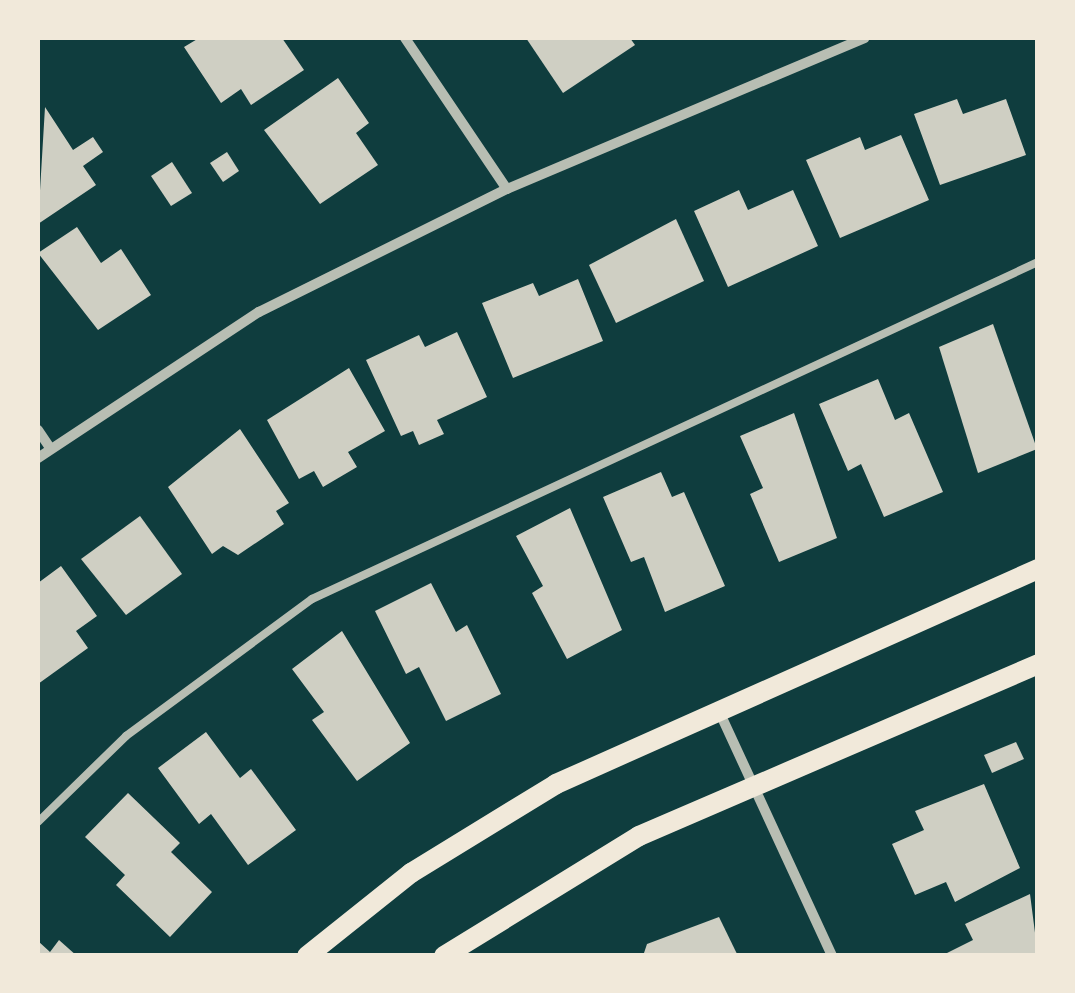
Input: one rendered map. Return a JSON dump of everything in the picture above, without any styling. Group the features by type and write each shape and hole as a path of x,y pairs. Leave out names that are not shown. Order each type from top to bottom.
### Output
{"main road":[{"path":"307,956 481,827 717,708 1038,569"},
{"path":"444,956 554,884 752,781 1038,664"}],"street":[{"path":"405,38 507,189"},
{"path":"38,458 259,312 507,189 864,38"},
{"path":"38,430 50,448"},
{"path":"717,708 832,956"}],"lane":[{"path":"38,822 126,736 312,599 1038,262"}],"building":[{"path":"199,38 282,38 304,70 251,105 241,89 221,103 184,47"},
{"path":"526,38 630,38 635,45 563,93"},
{"path":"338,78 369,123 356,133 378,165 320,204 264,130"},
{"path":"957,99 963,114 1006,99 1026,155 940,185 914,114"},
{"path":"45,107 73,150 93,137 103,152 83,166 96,185 38,224"},
{"path":"901,135 929,200 840,238 806,160 860,137 865,150"},
{"path":"227,152 239,171 223,182 210,163"},
{"path":"172,162 192,193 171,206 151,176"},
{"path":"739,190 748,210 793,190 818,246 728,287 694,211"},
{"path":"676,219 704,281 616,323 589,265"},
{"path":"77,227 101,263 121,249 151,295 98,330 38,253"},
{"path":"578,279 603,341 513,378 482,303 533,283 539,296"},
{"path":"993,324 1037,449 978,473 939,347"},
{"path":"457,332 487,397 437,420 444,434 419,445 413,431 401,436 366,360 419,335 425,347"},
{"path":"349,368 385,431 348,452 357,467 323,487 314,471 299,479 267,420"},
{"path":"878,379 895,420 909,413 943,492 884,517 861,464 848,471 819,404"},
{"path":"794,413 837,538 779,562 750,494 763,488 740,436"},
{"path":"240,429 289,503 276,511 284,524 238,555 223,546 212,554 168,487"},
{"path":"661,472 672,497 684,492 725,586 665,612 644,557 631,562 603,497"},
{"path":"570,508 622,630 567,659 532,593 543,586 516,536"},
{"path":"140,516 182,574 126,615 81,559"},
{"path":"61,566 97,616 76,631 88,648 38,684 38,583"},
{"path":"431,583 456,632 467,625 501,694 446,721 419,667 406,674 375,611"},
{"path":"342,631 410,743 357,781 312,720 324,712 292,669"},
{"path":"206,732 240,778 251,769 296,830 248,865 211,814 199,824 158,768"},
{"path":"1016,742 1024,759 992,773 984,755"},
{"path":"984,784 1020,868 955,902 946,882 915,895 892,844 924,830 915,811"},
{"path":"128,793 180,843 171,852 212,892 170,937 116,885 125,875 85,837"},
{"path":"1030,894 1038,956 941,956 973,940 965,924"},
{"path":"719,917 738,956 643,956 647,944"},
{"path":"59,940 77,956 38,956 38,941 50,952"}]}
